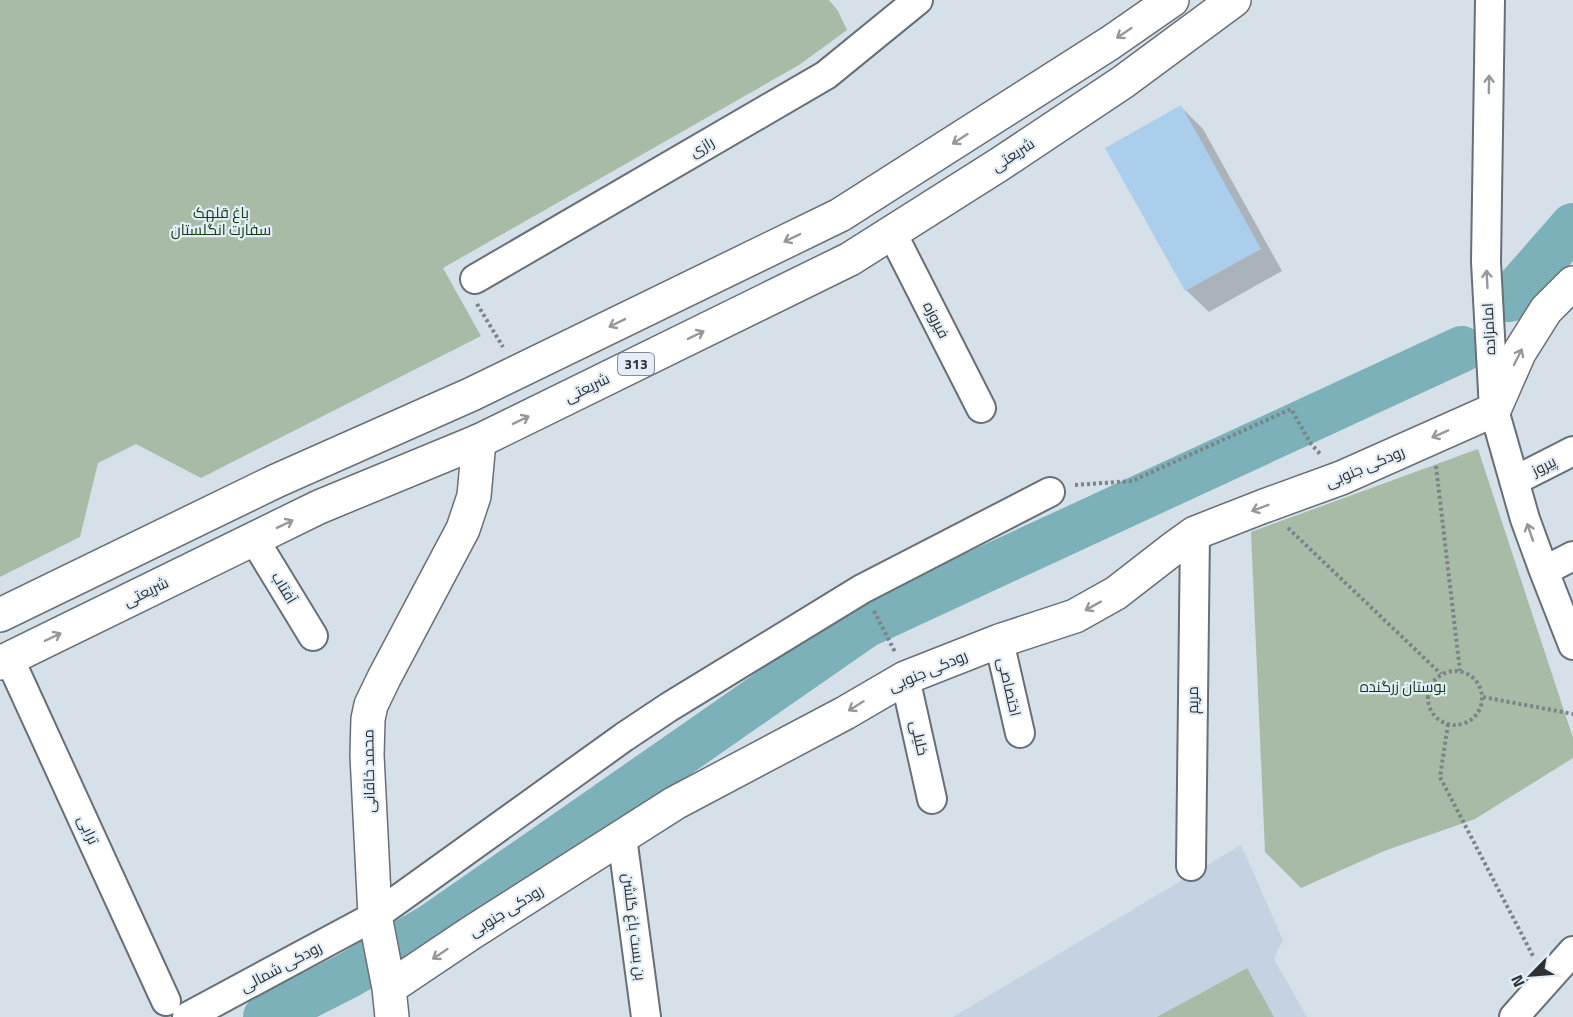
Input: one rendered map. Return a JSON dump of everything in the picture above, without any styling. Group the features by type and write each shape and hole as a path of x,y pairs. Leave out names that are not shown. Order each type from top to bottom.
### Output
{"main road":[{"path":"0,615 276,481 472,394 840,215 1110,43 1172,0"},
{"name":"شریعتی","path":"5,661 319,507 479,441 850,259 1000,164 1123,82 1234,0"},
{"path":"1494,410 1519,353 1546,310 1573,283"},
{"name":"محمد خاقانی","path":"391,1002 375,916 367,755 368,719 371,705 384,678 463,530 474,496 479,441 472,394"},
{"name":"رودکی جنوبی","path":"391,1002 471,933 675,803 845,713 901,666 999,641 1075,615 1116,593 1195,534 1341,478 1494,410"}],"street":[{"name":"رازی","path":"475,279 826,75 918,0"},
{"name":"امامزاده","path":"1490,0 1486,262 1494,410 1514,481 1544,571 1573,645"},
{"name":"فیروزه","path":"892,233 981,408"},
{"name":"پیروز","path":"1514,481 1573,451"},
{"path":"375,916 669,707 862,589 1050,492"},
{"name":"مریم","path":"1191,866 1195,534"},
{"name":"آفتاب","path":"254,539 313,636"},
{"path":"1544,571 1573,556"},
{"name":"اختصاصی","path":"999,641 1020,732"},
{"name":"ترابی","path":"5,661 177,1009"},
{"name":"خلیلی","path":"901,666 932,799"},
{"name":"بن بست باغ گلشن","path":"622,837 646,1017"},
{"name":"رودکی شمالی","path":"177,1009 375,916"},
{"path":"1514,1017 1573,951"}],"path":[{"path":"475,279 466,285 518,372"},
{"path":"1050,492 1061,487 1132,481 1291,409 1311,444"},
{"path":"1433,437 1460,671"},
{"path":"1264,506 1441,674"},
{"path":"873,610 901,666"},
{"path":"1460,671 1476,680 1481,688 1482,705 1473,719 1465,724 1448,724 1433,714 1429,706 1430,688 1441,674 1460,671"},
{"path":"1483,697 1573,714"},
{"path":"1448,724 1440,777 1545,981"}],"shaded area":[{"path":"1241,845 1283,940 1274,959 1307,1017 953,1017"}],"green space":[{"name":"باغ قلهک سفارت انگلستان","path":"0,0 829,0 838,11 847,30 799,65 443,268 481,336 201,478 136,444 98,463 80,537 0,577"},
{"name":"بوستان زرگنده","path":"1478,449 1573,738 1573,758 1475,819 1384,851 1301,888 1265,852 1251,532"},
{"path":"1247,968 1274,1017 1157,1017"}],"building":[{"path":"1181,105 1261,249 1185,291 1105,148"}],"waterway":[{"path":"1509,299 1573,226"},
{"path":"266,1017 349,975 434,925 865,625 1462,349"}]}
